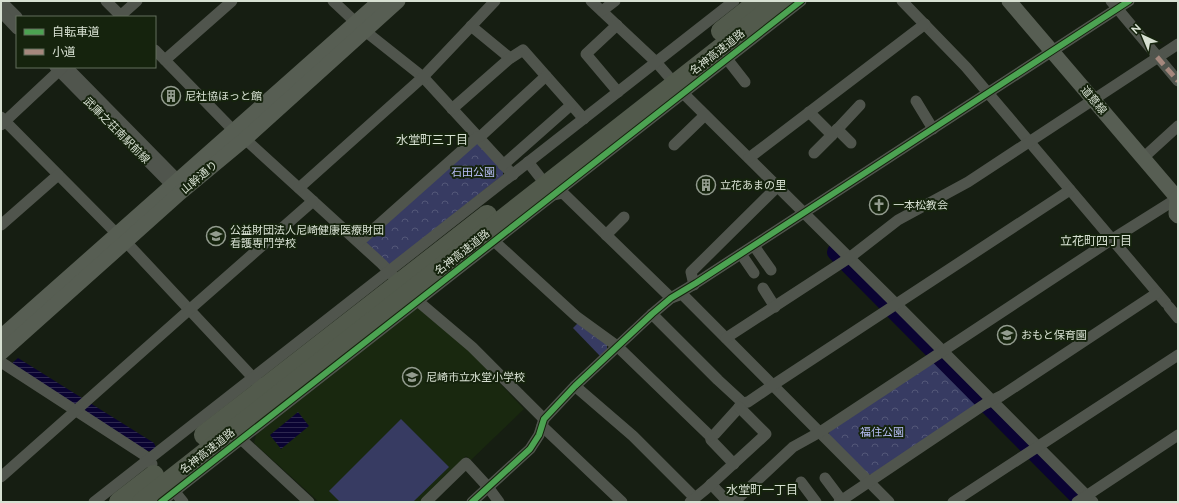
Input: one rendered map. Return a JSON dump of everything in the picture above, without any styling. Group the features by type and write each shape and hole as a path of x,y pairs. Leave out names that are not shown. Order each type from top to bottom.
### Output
{"highway":[{"name":"名神高速道路","path":"119,502 759,1"},
{"name":"名神高速道路","path":"142,502 781,1"}],"street":[{"path":"2,1 16,16"},
{"path":"106,1 119,16"},
{"path":"121,16 137,1"},
{"path":"165,60 232,1"},
{"path":"333,1 361,27 423,77 512,175"},
{"name":"山幹通り","path":"361,27 380,1"},
{"name":"山幹通り","path":"1,354 121,238 179,186 240,135 361,27 398,1"},
{"path":"299,188 423,77 496,1"},
{"path":"591,1 656,62 683,93 804,213 846,260 1084,500 1178,435"},
{"path":"602,11 615,1"},
{"path":"94,502 734,1"},
{"path":"746,1 767,28"},
{"path":"161,502 801,1"},
{"path":"902,1 966,67 1178,318"},
{"name":"道意線","path":"1009,1 1178,198"},
{"path":"472,502 530,449 543,423 575,386 671,298 694,285 1053,51 1114,5 1129,1"},
{"path":"1114,5 1178,81"},
{"path":"1,12 16,28"},
{"path":"749,158 925,24"},
{"path":"617,25 586,54 618,92"},
{"path":"471,26 510,58"},
{"path":"726,338 846,260 898,220 968,182 1028,141 1178,44"},
{"path":"452,109 510,58 523,50 584,119"},
{"path":"156,51 240,135 359,242 418,301 472,347 543,423 622,502"},
{"path":"728,59 746,82"},
{"path":"61,68 2,121 121,238 254,378 280,410"},
{"name":"武庫之荘南駅前線","path":"61,68 179,186"},
{"path":"359,242 477,137 481,136 546,76"},
{"path":"916,101 933,129"},
{"path":"503,165 571,104"},
{"path":"814,153 860,105"},
{"path":"809,112 851,143"},
{"path":"674,145 705,115"},
{"path":"1143,158 1178,126"},
{"path":"528,162 554,195"},
{"path":"1,225 58,175"},
{"path":"694,285 691,272 777,187"},
{"path":"710,436 715,434 741,405 748,402 1070,190"},
{"path":"554,195 563,193 671,298"},
{"path":"1178,198 1176,214 1178,216"},
{"path":"734,502 793,447 820,432 1111,240 1178,198"},
{"path":"1,478 313,201"},
{"path":"469,209 494,241 577,317 617,346 710,436 711,440 734,464"},
{"path":"606,235 624,217"},
{"name":"山幹通り","path":"1,337 121,238"},
{"path":"754,246 771,270"},
{"path":"741,254 754,273"},
{"path":"763,288 775,307"},
{"path":"825,478 841,501 988,402 1157,293"},
{"path":"671,298 682,294 889,502"},
{"path":"575,386 632,436 692,500 734,464 766,434 718,380 652,314"},
{"path":"953,502 1178,355"},
{"path":"1,362 78,410 149,460 183,502"},
{"path":"242,440 310,502"},
{"path":"426,502 466,463 488,487 499,502"},
{"path":"801,482 816,502"},
{"path":"711,484 728,502"}],"shaded area":[{"name":"尼崎市立水堂小学校","path":"417,307 465,346 524,409 471,460 466,456 421,502 319,502 254,443 256,435"},
{"path":"18,358 154,443 156,448 152,451 147,451 11,364"},
{"path":"298,412 309,426 281,449 270,435"}],"green space":[{"name":"石田公園","path":"473,144 478,144 503,170 503,175 391,264 388,264 366,245 367,239"},
{"path":"579,322 607,343 607,349 600,356 573,328"},
{"name":"福住公園","path":"939,360 979,400 978,404 873,474 868,475 828,436 830,430 934,361"},
{"path":"401,419 449,467 413,502 340,502 329,491"}],"waterway":[{"path":"836,252 1084,502"}],"marked path":[{"path":"1157,57 1178,81"}],"cycle path":[{"path":"161,502 801,1"},
{"path":"472,502 530,449 539,435 544,419 575,386 671,298 1129,1"}],"place":[{"name":"尼社協ほっと館","path":"171,96"},
{"name":"立花あまの里","path":"706,185"},
{"name":"一本松教会","path":"879,205"},
{"name":"公益財団法人尼崎健康医療財団 看護専門学校","path":"216,236"},
{"name":"おもと保育園","path":"1007,335"},
{"name":"尼崎市立水堂小学校","path":"412,377"}],"district":[{"name":"水堂町三丁目","path":"432,140"},
{"name":"立花町四丁目","path":"1096,241"},
{"name":"水堂町一丁目","path":"762,490"}]}
